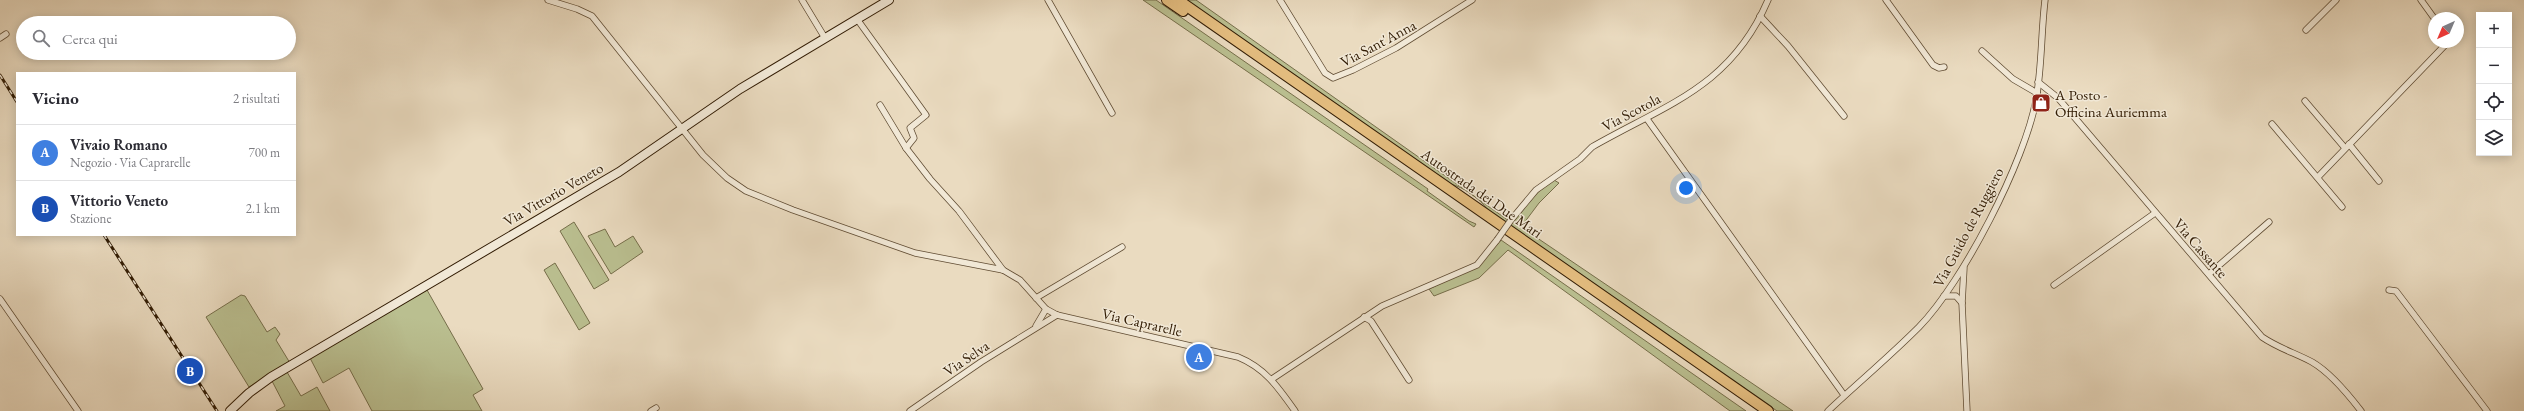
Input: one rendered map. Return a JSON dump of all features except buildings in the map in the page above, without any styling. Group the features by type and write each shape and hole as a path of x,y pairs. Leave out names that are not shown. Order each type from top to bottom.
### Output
{"highway":[{"name":"Autostrada dei Due Mari","path":"1167,0 1757,411"},
{"name":"Autostrada dei Due Mari","path":"1178,0 1768,411"}],"street":[{"path":"548,0 577,8 592,16 716,168 757,196 915,253 1002,270"},
{"path":"802,0 825,38"},
{"name":"Via Vittorio Veneto","path":"230,411 249,393 271,378 619,172 682,127 889,0"},
{"path":"1048,0 1112,113"},
{"name":"Via Sant'Anna","path":"1280,0 1325,73 1333,78 1396,48 1472,0"},
{"name":"Via Scotola","path":"1272,379 1382,306 1477,265 1536,190 1580,159 1592,147 1647,119 1700,88 1713,77 1744,44 1768,0"},
{"path":"1886,0 1933,65 1939,68 1944,67"},
{"name":"Via Guido de Ruggiero","path":"1828,411 1920,326 1944,296 1964,264 2012,171 2027,134 2037,93 2045,0"},
{"path":"2306,30 2336,0"},
{"path":"2420,0 2429,12"},
{"path":"1760,16 1788,46 1844,116"},
{"path":"857,19 926,115 910,128 914,138 906,148"},
{"path":"0,38 6,34"},
{"path":"2318,177 2442,48"},
{"path":"1982,51 2013,79 2037,93"},
{"name":"Via Cassante","path":"2038,82 2058,98 2262,337 2274,346 2314,363 2338,384 2361,411"},
{"path":"2305,101 2379,181"},
{"path":"880,105 906,148 936,187 959,211 1002,270"},
{"path":"1647,119 1844,395"},
{"path":"2272,124 2342,206"},
{"path":"2054,285 2155,213"},
{"path":"2209,274 2269,222"},
{"path":"1036,298 1122,247"},
{"path":"1964,264 1962,303 1967,411"},
{"name":"Via Caprarelle","path":"1002,270 1020,280 1046,309 1057,315 1238,356 1259,367 1272,379 1295,411"},
{"path":"2388,290 2396,291 2487,411"},
{"path":"1944,296 1956,296 1962,303"},
{"path":"0,299 78,411"},
{"name":"Via Selva","path":"1036,326 1046,309"},
{"name":"Via Selva","path":"910,411 1036,326 1057,315"},
{"path":"1364,317 1370,319 1409,380"}],"green space":[{"path":"1143,0 1156,0 1428,189 1427,191 1469,221 1476,224 1474,227"},
{"path":"1186,0 1196,0 1466,190 1450,184"},
{"path":"1554,180 1559,183 1539,203 1521,227 1793,411 1777,411 1488,210 1476,198 1512,223 1537,193"},
{"path":"574,222 609,280 594,289 560,231"},
{"path":"605,229 615,247 633,236 643,252 611,274 588,236"},
{"path":"1501,240 1746,411 1730,411 1508,250 1479,278 1434,296 1429,289 1479,265"},
{"path":"555,263 590,323 579,330 544,270"},
{"path":"427,290 483,389 473,395 482,411 372,411 349,368 323,383 310,358"},
{"path":"241,295 245,296 267,332 275,327 280,334 276,340 290,363 249,387 206,317"},
{"path":"287,372 301,396 317,387 330,411 276,411 285,406 272,381"}],"railway":[{"path":"0,75 16,100"},
{"path":"105,236 217,411"}],"place":[{"name":"A Posto - Officina Auriemma","path":"2041,103"},
{"name":"Vivaio Romano","path":"1199,357"},
{"name":"Vittorio Veneto","path":"190,371"}]}
